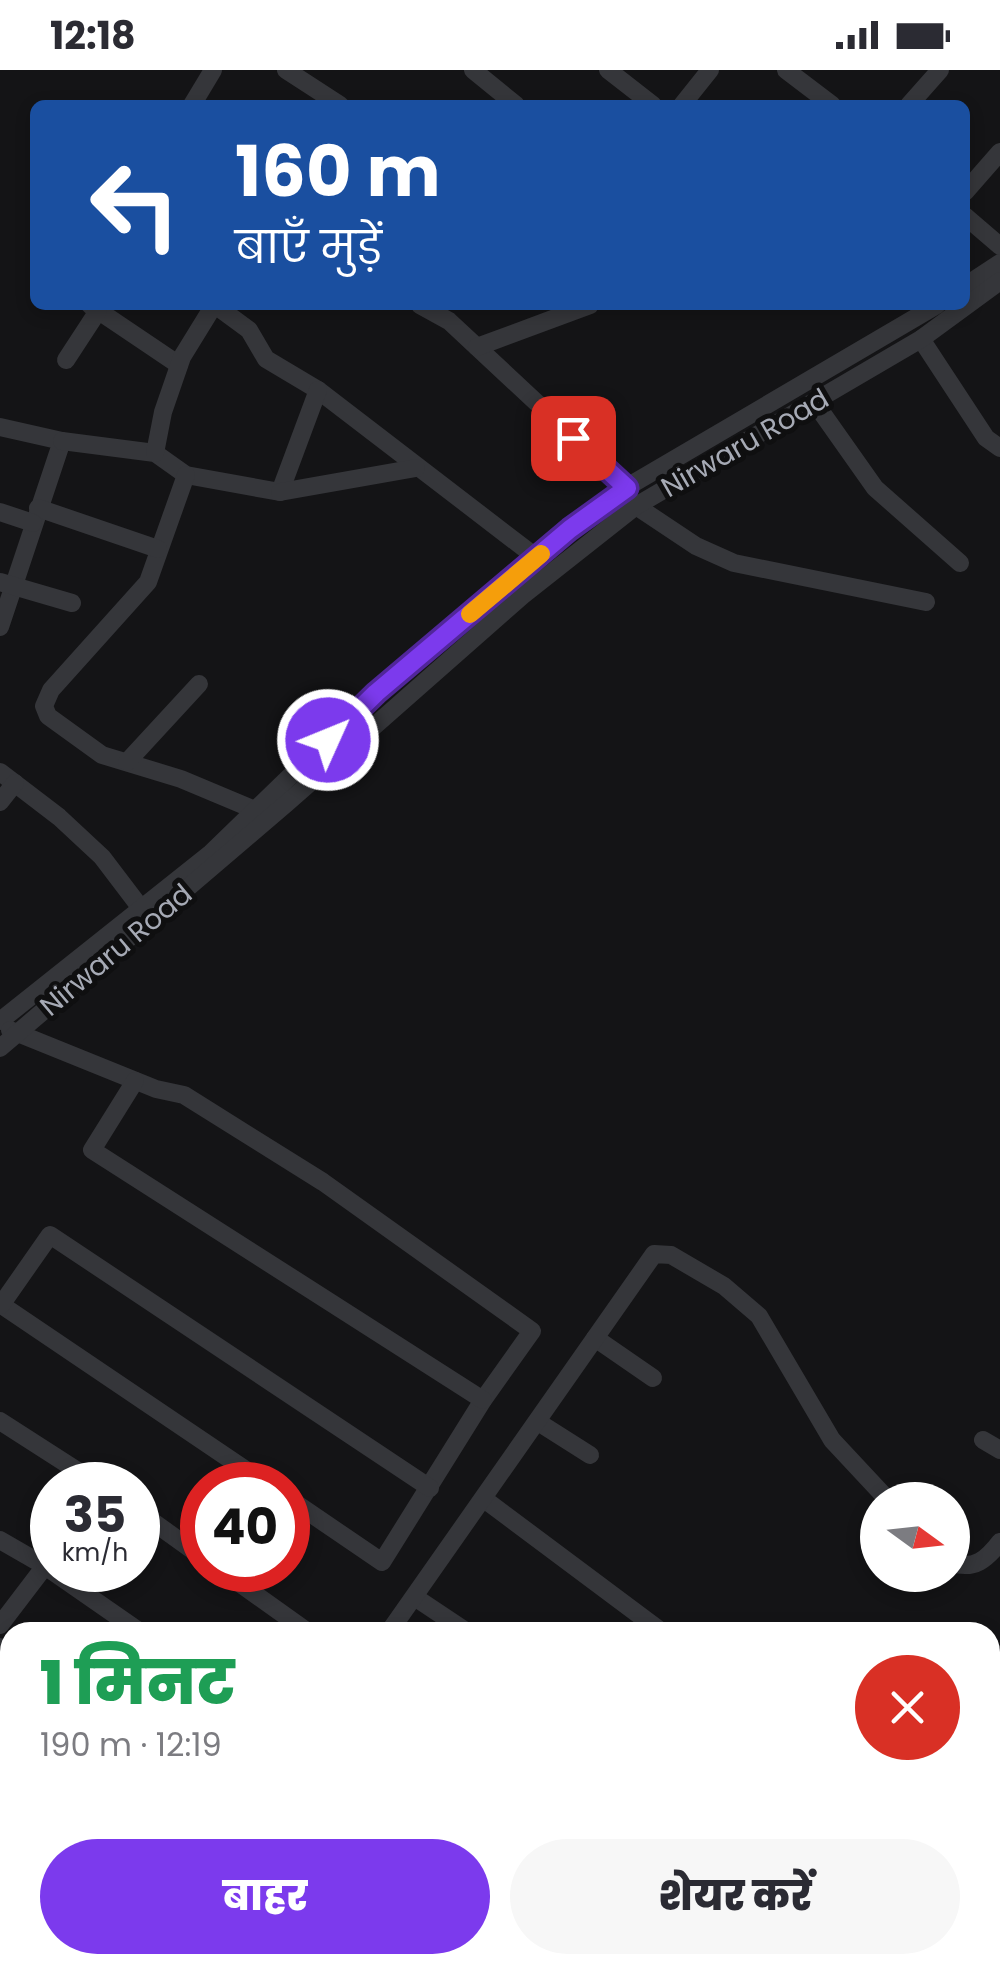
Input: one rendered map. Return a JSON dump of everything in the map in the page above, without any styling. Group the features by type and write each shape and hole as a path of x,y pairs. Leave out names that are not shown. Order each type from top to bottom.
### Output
{"street":[{"path":"195,100 213,70"},
{"path":"286,70 332,100"},
{"path":"473,70 510,100"},
{"path":"608,70 647,100"},
{"path":"686,100 710,70"},
{"path":"913,100 940,70"},
{"path":"790,71 826,100"},
{"path":"970,186 1000,152"},
{"path":"970,220 1000,246"},
{"path":"970,283 1000,263"},
{"name":"Nirwaru Road","path":"970,304 1000,282"},
{"path":"66,360 93,310"},
{"path":"97,310 179,365"},
{"path":"155,453 163,412 179,365 212,310"},
{"path":"222,310 248,330 266,359 318,390 537,558"},
{"path":"432,310 450,321 626,488 637,506 696,546 734,563 926,602"},
{"path":"477,347 577,310"},
{"name":"Nirwaru Road","path":"0,1048 6,1027 140,907 211,854 376,693 537,558 626,488 929,310"},
{"name":"Nirwaru Road","path":"6,1027 287,803 522,596 637,506 921,339 961,310"},
{"path":"921,339 986,438 1000,448"},
{"path":"280,492 318,390"},
{"path":"815,403 874,488 960,562"},
{"path":"0,428 155,453 186,476 280,492 416,468"},
{"path":"0,627 6,584 62,441"},
{"path":"186,476 148,582 51,690 44,706 48,716 102,755 182,779 255,810"},
{"path":"0,512 36,515 158,549"},
{"path":"6,584 72,603"},
{"path":"127,762 199,684"},
{"path":"0,802 8,778 102,857 140,907"},
{"path":"6,1027 156,1089 184,1095 323,1182 532,1331 483,1400 382,1562 310,1513"},
{"path":"135,1080 92,1150 483,1400"},
{"path":"234,1462 1,1305 50,1235 430,1488"},
{"path":"398,1622 649,1258 660,1253 671,1255 724,1286 759,1316 832,1440 871,1482"},
{"path":"596,1338 653,1378"},
{"path":"0,1421 63,1462"},
{"path":"538,1422 590,1455"},
{"path":"983,1440 1000,1450"},
{"path":"484,1500 649,1622"},
{"path":"0,1540 30,1552"},
{"path":"970,1566 988,1558 1000,1542"},
{"path":"3,1622 30,1586"},
{"path":"89,1592 127,1622"},
{"path":"252,1592 294,1622"},
{"path":"416,1598 452,1622"}],"slow traffic":[{"path":"470,614 541,554"}],"route":[{"path":"328,740 376,693 570,529 627,488 573,438"}]}
